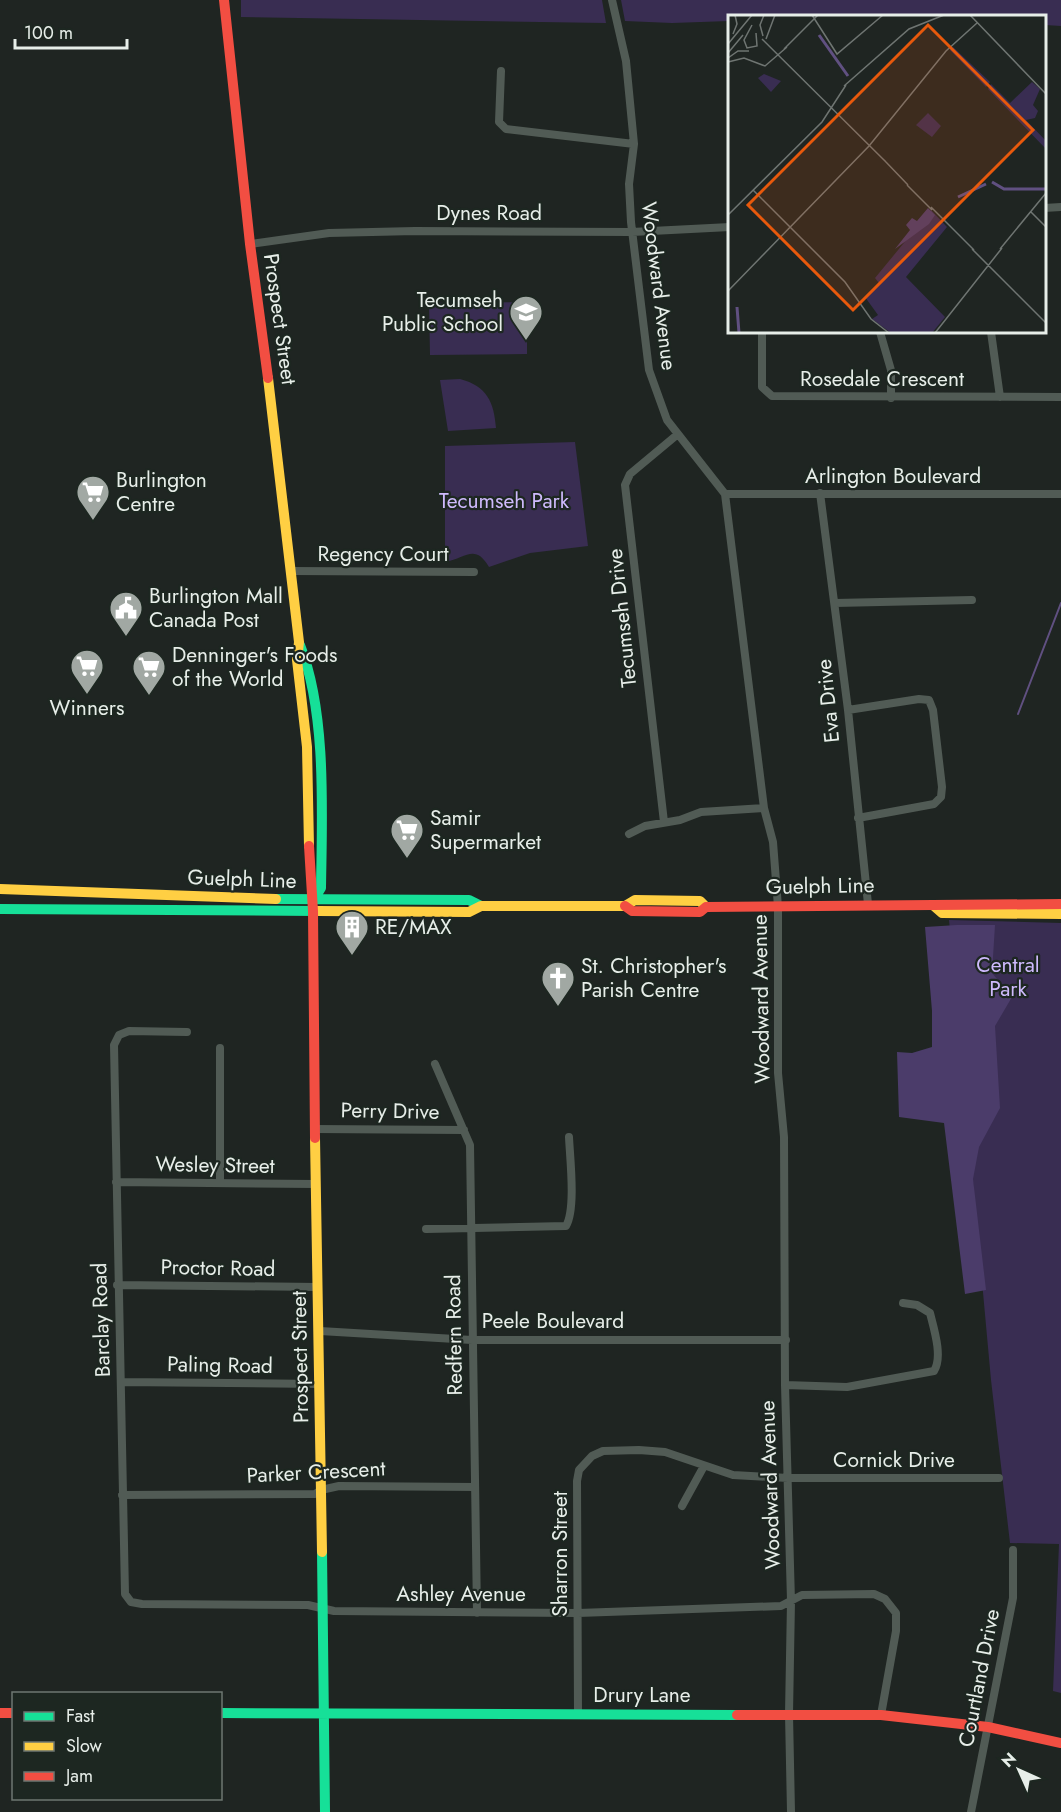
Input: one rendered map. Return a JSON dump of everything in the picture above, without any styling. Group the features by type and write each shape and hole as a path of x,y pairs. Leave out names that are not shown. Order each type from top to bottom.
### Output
{"street":[{"name":"Prospect Street","path":"224,0 250,244 272,401 299,642 306,657 321,765 321,888 313,906 314,1129 320,1331 325,1812"},
{"name":"Woodward Avenue","path":"612,0 626,61 634,144 629,184 632,232 649,370 667,420 725,494 764,808 773,842 778,907 778,1073 784,1137 785,1385 791,1602 789,1714 791,1812"},
{"path":"501,71 499,122 506,129 634,144"},
{"path":"1046,208 1061,207"},
{"name":"Dynes Road","path":"250,244 329,233 632,232 728,227"},
{"name":"Rosedale Crescent","path":"762,333 762,387 772,396 1061,397"},
{"path":"880,333 891,370 891,398"},
{"path":"991,333 1000,397"},
{"name":"Tecumseh Drive","path":"664,822 626,485 630,474 678,434"},
{"name":"Eva Drive","path":"820,493 848,710 868,904"},
{"name":"Arlington Boulevard","path":"725,494 1061,494"},
{"name":"Regency Court","path":"291,571 474,573"},
{"path":"835,603 972,600"},
{"path":"848,710 919,699 929,700 933,710 942,787 941,797 934,804 858,818"},
{"path":"629,834 645,826 701,812 764,808"},
{"name":"Guelph Line","path":"0,889 313,906"},
{"name":"Guelph Line","path":"0,909 313,906 469,900 481,906 625,906 632,911 700,912 706,907 868,904 934,906 943,903 1061,904"},
{"name":"Guelph Line","path":"934,906 942,913 1061,914"},
{"name":"Barclay Road","path":"131,1602 124,1594 114,1045 119,1035 129,1031 187,1032"},
{"path":"220,1048 220,1182"},
{"name":"Redfern Road","path":"435,1064 470,1145 477,1613"},
{"name":"Perry Drive","path":"314,1129 464,1130"},
{"path":"426,1229 566,1226 570,1219 569,1137"},
{"name":"Wesley Street","path":"116,1182 315,1184"},
{"name":"Proctor Road","path":"117,1286 318,1287"},
{"path":"785,1385 847,1387 934,1371 938,1366 936,1336 930,1313 917,1305 903,1303"},
{"name":"Peele Boulevard","path":"320,1331 472,1340 786,1340"},
{"name":"Paling Road","path":"121,1382 320,1384"},
{"name":"Sharron Street","path":"578,1714 577,1481 579,1470 585,1462 603,1451 665,1452 723,1473 788,1478"},
{"path":"682,1506 704,1466"},
{"name":"Cornick Drive","path":"788,1478 999,1478"},
{"name":"Parker Crescent","path":"122,1495 315,1494 321,1490 339,1486 475,1487"},
{"name":"Courtland Drive","path":"971,1812 1013,1598 1013,1550"},
{"name":"Ashley Avenue","path":"131,1602 142,1604 308,1605 334,1611 578,1613 781,1606 802,1595 874,1594 885,1599 896,1613 896,1631 881,1715"},
{"name":"Drury Lane","path":"222,1713 881,1715 988,1727 1061,1743"}],"green space":[{"path":"241,0 602,0 606,23 241,17"},
{"path":"621,0 1061,0 1061,26 1046,25 1046,15 728,15 728,21 672,23 625,21"},
{"path":"527,302 527,354 430,355 429,303"},
{"path":"460,379 477,386 487,396 493,410 496,428 448,431 440,380"},
{"name":"Tecumseh Park","path":"575,442 588,546 530,553 489,567 484,560 474,554 445,562 445,446"},
{"name":"Central Park","path":"949,920 1061,923 1061,1693 1053,1691 1059,1544 1010,1543 991,1380"}],"shaded area":[{"path":"995,925 992,973 1012,997 995,1026 1000,1108 979,1147 973,1179 986,1290 965,1294 944,1123 899,1117 897,1052 912,1053 932,1047 932,1011 925,927"}],"waterway":[{"path":"1018,714 1061,603"}],"traffic: fast":[{"path":"300,645 315,701 321,765 321,888 313,901"},
{"path":"276,899 469,900 481,906"},
{"path":"0,909 318,911"},
{"path":"322,1552 325,1812"},
{"path":"222,1713 737,1715"}],"traffic: slow":[{"path":"268,378 299,642 297,660 307,747 309,846"},
{"path":"0,889 276,899"},
{"path":"318,911 469,912 481,906 625,906 635,900 700,901 706,907"},
{"path":"934,906 942,913 1061,914"},
{"path":"315,1138 322,1552"}],"traffic: jam":[{"path":"224,0 250,244 268,378"},
{"path":"309,846 313,911 315,1138"},
{"path":"625,906 632,911 700,912 706,907 1061,904"},
{"path":"0,1713 12,1713"},
{"path":"737,1715 881,1715 988,1727 1061,1743"}],"place":[{"name":"Tecumseh Public School","path":"526,341"},
{"name":"Burlington Centre","path":"93,521"},
{"name":"Burlington Mall Canada Post","path":"126,637"},
{"name":"Winners","path":"87,695"},
{"name":"Denninger's Foods of the World","path":"149,696"},
{"name":"Samir Supermarket","path":"407,859"},
{"name":"RE/MAX","path":"352,956"},
{"name":"St. Christopher's Parish Centre","path":"558,1007"}]}
